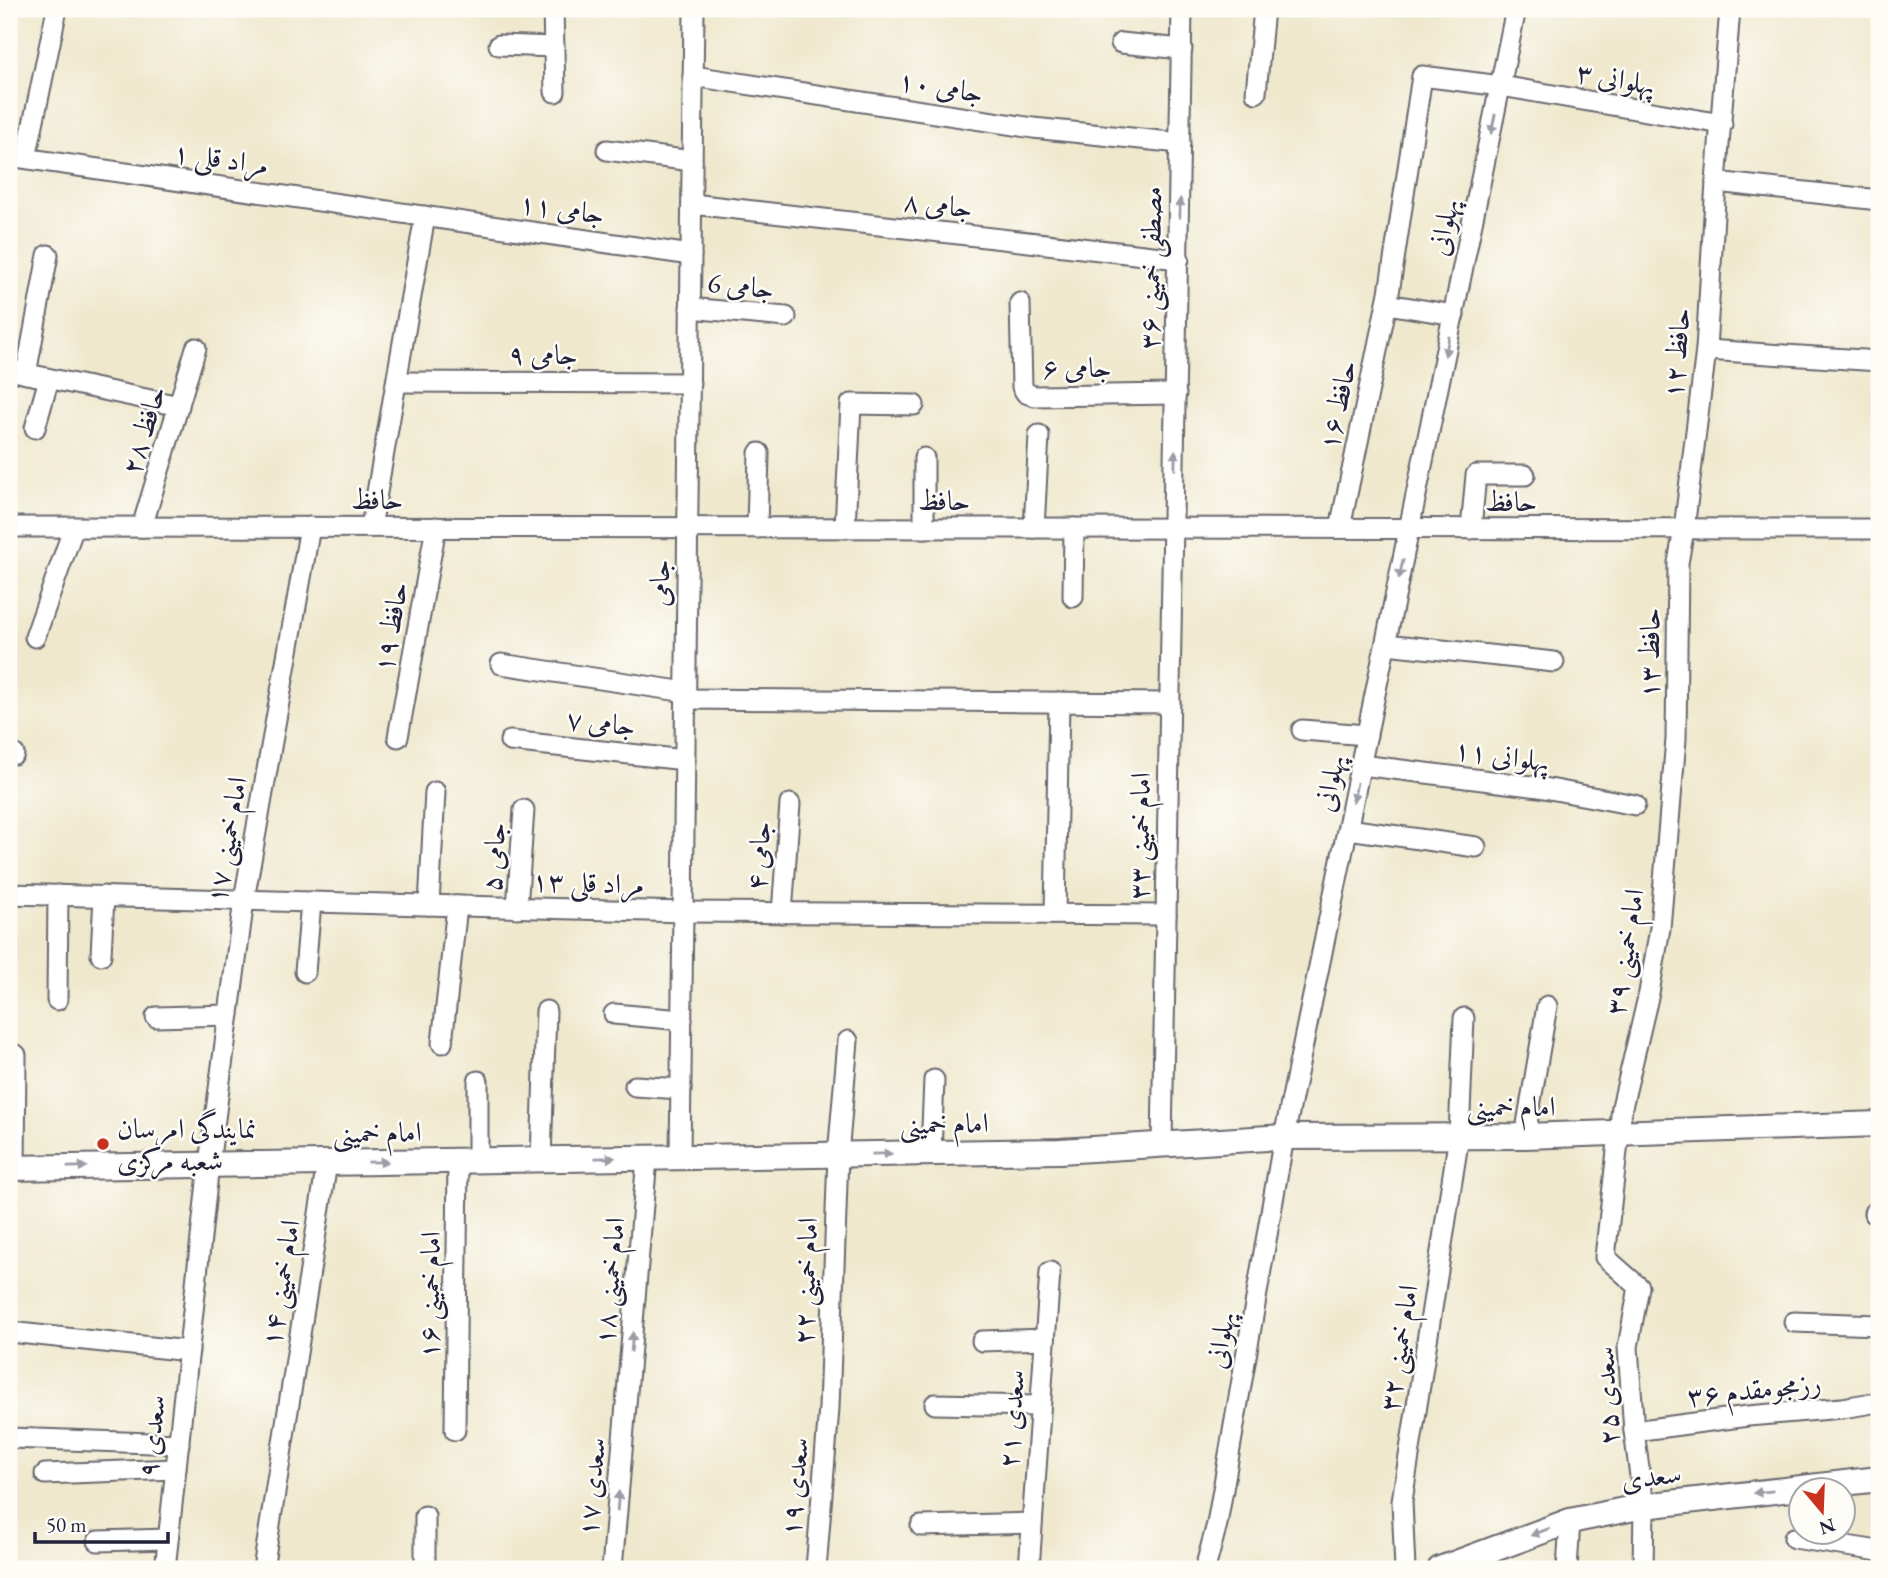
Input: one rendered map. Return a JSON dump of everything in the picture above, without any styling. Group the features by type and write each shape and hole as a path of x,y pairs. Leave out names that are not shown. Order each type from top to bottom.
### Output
{"main road":[{"name":"امام خمینی","path":"12,1168 1060,1151 1284,1137 1525,1136 1879,1125"},
{"name":"سعدی","path":"1440,1569 1570,1521 1644,1506 1879,1479"}],"street":[{"path":"17,157 57,9"},
{"path":"553,9 555,92"},
{"name":"جامی","path":"680,1157 694,9"},
{"name":"مصطفی خمینی ۳۶","path":"1173,528 1182,9"},
{"path":"1256,93 1264,9"},
{"name":"پهلوانی","path":"1205,1569 1217,1524 1284,1137 1516,9"},
{"name":"حافظ ۱۲","path":"1684,529 1706,350 1730,9"},
{"path":"1121,43 1182,49"},
{"path":"499,45 554,47"},
{"name":"جامی ۱۰","path":"693,76 1033,128 1181,143"},
{"name":"پهلوانی ۳","path":"1422,76 1501,86 1722,124"},
{"name":"حافظ ۱۶","path":"1340,528 1388,299 1422,76"},
{"path":"607,150 692,161"},
{"name":"مراد قلی ۱","path":"17,157 425,216"},
{"path":"1716,182 1879,201"},
{"name":"جامی ۸","path":"692,204 1179,259"},
{"path":"371,527 425,216"},
{"name":"جامی ۱۱","path":"425,216 691,255"},
{"path":"48,255 17,372 179,406"},
{"path":"1388,299 1454,315"},
{"name":"جامی ۶","path":"1020,303 1021,387 1026,393 1034,396 1176,394"},
{"name":"جامی 6","path":"690,308 786,317"},
{"name":"حافظ ۲۸","path":"142,527 197,348"},
{"path":"1706,350 1879,361"},
{"path":"35,428 49,379"},
{"name":"جامی ۹","path":"397,382 690,383"},
{"path":"845,528 851,404 914,405"},
{"path":"1034,528 1039,435"},
{"path":"757,528 759,453"},
{"path":"923,458 924,528"},
{"path":"1471,529 1476,475 1525,475"},
{"name":"حافظ","path":"9,527 1879,529"},
{"path":"35,637 74,527"},
{"name":"امام خمینی ۱۷","path":"209,1164 244,900 310,527"},
{"name":"حافظ ۱۹","path":"398,737 436,527"},
{"path":"1073,597 1074,528"},
{"name":"امام خمینی ۳۳","path":"1162,1144 1173,528"},
{"name":"حافظ ۱۳","path":"1673,778 1678,563 1684,529"},
{"path":"1386,644 1554,662"},
{"path":"501,664 686,696 1170,703"},
{"path":"1055,914 1059,702"},
{"path":"1301,730 1367,735"},
{"name":"جامی ۷","path":"510,740 685,760"},
{"name":"پهلوانی ۱۱","path":"1361,765 1539,787 1635,805"},
{"name":"امام خمینی ۳۹","path":"1605,1257 1622,1107 1649,993 1660,928 1673,778"},
{"path":"429,905 435,792"},
{"name":"جامی ۴","path":"782,913 790,804"},
{"name":"جامی ۵","path":"517,908 524,810"},
{"path":"1348,829 1476,848"},
{"name":"مراد قلی ۱۳","path":"9,894 684,912 1166,915"},
{"path":"57,1000 58,895"},
{"path":"101,955 104,896"},
{"path":"305,972 311,902"},
{"path":"442,1043 457,906"},
{"path":"1525,1136 1546,1006"},
{"path":"541,1159 545,1011"},
{"path":"614,1014 682,1020"},
{"path":"156,1017 229,1015"},
{"name":"امام خمینی ۳۲","path":"1405,1569 1402,1501 1459,1136 1464,1018"},
{"name":"امام خمینی ۲۲","path":"829,1408 838,1155 848,1041"},
{"path":"12,1168 16,1055"},
{"path":"931,1153 934,1080"},
{"name":"امام خمینی ۱۶","path":"455,1430 468,1161 478,1081"},
{"path":"635,1086 681,1089"},
{"name":"امام خمینی ۱۸","path":"626,1410 647,1158"},
{"name":"امام خمینی ۱۴","path":"263,1569 327,1163"},
{"name":"سعدی ۹","path":"165,1569 209,1164"},
{"name":"سعدی ۲۵","path":"1605,1257 1639,1287 1628,1347 1634,1431 1644,1506 1643,1569"},
{"name":"سعدی ۲۱","path":"1029,1569 1050,1272"},
{"path":"1794,1322 1879,1325"},
{"path":"9,1332 189,1351"},
{"path":"982,1341 1045,1339"},
{"name":"رزمجومقدم ۳۶","path":"1634,1431 1879,1402"},
{"path":"935,1404 1040,1406"},
{"name":"سعدی ۱۹","path":"816,1569 829,1408"},
{"name":"سعدی ۱۷","path":"612,1569 626,1410"},
{"path":"9,1438 178,1444"},
{"path":"45,1474 176,1469"},
{"path":"425,1516 425,1569"},
{"path":"1567,1569 1570,1521"},
{"path":"921,1526 1032,1523"},
{"path":"99,1541 168,1539"},
{"path":"1851,1546 1879,1550"}],"place":[{"name":"نمایندگی امرسان شعبه مرکزی","path":"103,1144"}]}
